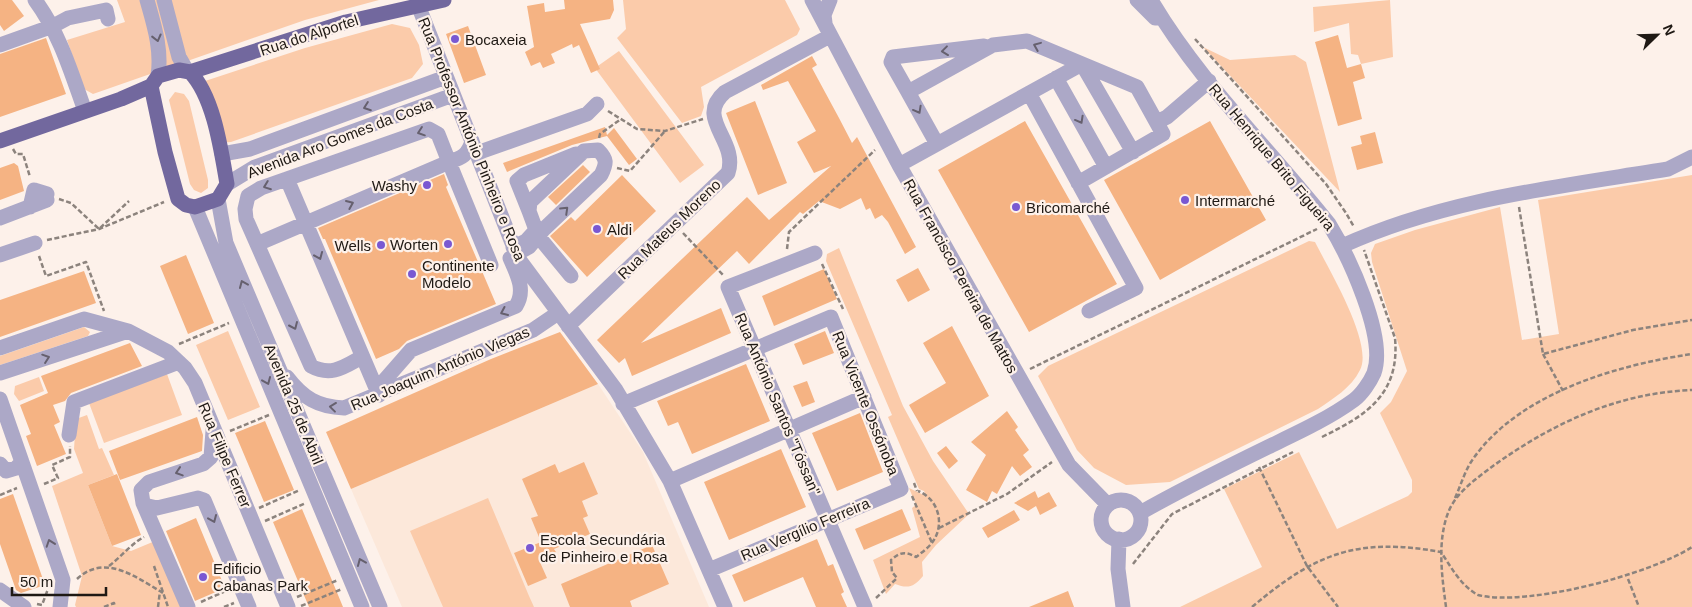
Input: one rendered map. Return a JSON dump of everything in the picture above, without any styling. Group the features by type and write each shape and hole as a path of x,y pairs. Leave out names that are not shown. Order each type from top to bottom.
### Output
{"main road":[{"name":"Rua do Alportel","path":"154,81 171,71 194,73 346,22 444,0"},
{"path":"0,141 121,99 154,81 158,123 177,196 186,205 195,206 218,199 227,184 222,154 204,92 194,73"},
{"path":"121,99 142,104 158,123"}],"street":[{"path":"36,0 54,26 85,111"},
{"path":"147,0 158,44 160,61 154,81"},
{"path":"164,0 179,58 194,73"},
{"name":"Rua Francisco Pereira de Mattos","path":"812,0 899,165 1069,465 1108,505"},
{"path":"714,115 715,101 725,92 828,32 824,15 830,0"},
{"path":"1137,0 1169,31"},
{"path":"1151,0 1169,31"},
{"name":"Rua Professor António Pinheiro e Rosa","path":"418,6 515,250 558,313 616,390 622,404 670,480 725,607"},
{"path":"2,43 54,26 68,18 106,10 108,19"},
{"name":"Rua Henrique Brito Figueira","path":"1140,513 1297,433 1356,399 1374,373 1377,356 1376,341 1342,246 1329,224 1209,82 1169,31"},
{"path":"937,144 891,62 893,57 1027,41 1137,87 1163,134 1078,183"},
{"path":"908,92 993,45"},
{"path":"899,165 1082,64"},
{"path":"1082,64 1133,152"},
{"name":"Avenida Aro Gomes da Costa","path":"222,154 250,149 446,77"},
{"path":"1056,78 1106,167"},
{"path":"1157,122 1167,118 1209,82"},
{"path":"1029,93 1136,288 1089,311"},
{"name":"Avenida Aro Gomes da Costa","path":"227,184 255,167 453,95"},
{"path":"257,244 464,157 474,147 586,114 597,104"},
{"name":"Rua Mateus Moreno","path":"568,326 728,173 731,163 730,154 714,115"},
{"path":"362,357 333,372 322,371 311,366 246,219 245,209 248,196 261,188 429,129 438,134 491,265"},
{"path":"529,211 530,202 591,151"},
{"path":"515,250 537,233 601,175 606,165 606,159 591,151 524,175 517,182 537,233 570,276"},
{"path":"1342,246 1360,238 1472,202 1668,169 1692,157"},
{"path":"287,179 379,395"},
{"path":"0,218 30,207 47,196"},
{"name":"Avenida 25 de Abril","path":"218,199 226,243 380,607"},
{"name":"Avenida 25 de Abril","path":"195,206 362,607"},
{"path":"379,395 383,382 411,350 516,306 521,292 520,280 506,250 504,223"},
{"path":"0,255 35,243"},
{"path":"733,286 815,253"},
{"name":"Rua António Santos \"Tóssan\"","path":"733,286 728,287 864,605"},
{"name":"Rua Joaquim António Viegas","path":"276,363 308,400 329,408 344,408 533,330 558,313"},
{"name":"Rua Vicente Ossónoba","path":"755,348 831,317 904,488"},
{"name":"Rua Filipe Ferrer","path":"0,348 84,319 128,331 168,352 179,362 195,383 288,607"},
{"path":"0,374 128,331"},
{"path":"622,404 755,348"},
{"path":"69,435 74,402 179,362"},
{"path":"670,480 864,397"},
{"path":"0,399 63,580 60,607"},
{"path":"203,464 210,457 215,432"},
{"path":"0,464 6,471 16,468 22,462"},
{"path":"188,607 144,505 141,490 149,482 203,464 216,463 235,479"},
{"name":"Rua Vergílio Ferreira","path":"709,570 904,488"},
{"path":"144,505 157,508 198,498 204,500 250,607"},
{"path":"1126,500 1132,503 1140,513 1141,520 1137,532 1126,539 1119,539 1107,534 1102,522 1102,516 1108,505 1113,501 1126,500"},
{"path":"1119,539 1118,568 1123,607"},
{"path":"0,590 24,607"}],"path":[{"path":"1189,33 1326,184 1346,212 1360,238 1395,338 1394,370 1388,386 1371,407 1352,422 1320,438"},
{"path":"597,104 637,129 664,131 714,115"},
{"path":"591,151 600,134 622,119"},
{"path":"606,165 630,171 664,131"},
{"path":"785,265 789,232 875,150"},
{"path":"23,154 47,196 71,203 99,228"},
{"path":"1517,193 1543,354 1563,391"},
{"path":"109,326 86,262 46,276 35,243 99,228 177,196"},
{"path":"99,228 128,201"},
{"path":"675,224 733,286"},
{"path":"1017,375 1329,224"},
{"path":"1543,354 1633,330 1692,320"},
{"path":"190,339 217,328"},
{"path":"1446,607 1441,552 1448,513 1473,460 1491,440 1519,415 1563,391 1623,368 1692,354"},
{"path":"1448,513 1460,493 1486,471 1524,443 1554,426 1584,412 1618,401 1647,394 1692,390"},
{"path":"215,432 279,410"},
{"path":"48,482 58,478 52,465 70,458 69,435"},
{"path":"1132,565 1135,558 1172,514 1295,451"},
{"path":"1253,454 1307,566 1338,607"},
{"path":"939,528 1007,494 1052,462"},
{"path":"864,605 881,596 897,578 892,572 891,560 898,554 907,552 916,557 932,543 939,528 938,510 925,494 904,488"},
{"path":"904,488 932,543"},
{"path":"266,505 295,492"},
{"path":"272,518 301,505"},
{"path":"72,583 84,573 109,566 125,554 135,542 151,533"},
{"path":"1252,607 1282,582 1307,566 1346,550 1384,545 1441,552 1468,588 1486,598 1510,602"},
{"path":"1593,590 1628,579 1659,566 1692,547"},
{"path":"109,566 122,569 161,592 158,607"},
{"path":"1628,579 1639,607"},
{"path":"303,594 333,582"},
{"path":"188,607 240,585"},
{"path":"306,603 337,591"},
{"path":"104,607 114,603 115,607"}],"shaded area":[{"path":"117,0 379,0 305,20 93,94 84,89 67,40 125,22"},
{"path":"623,0 785,0 800,29 797,35 701,87 704,107 701,116 682,123 617,38 626,29"},
{"path":"1390,0 1393,57 1361,64 1358,55 1351,54 1349,23 1314,32 1313,7"},
{"path":"392,24 410,28 419,45 423,64 412,78 231,142 219,143 199,83 305,48"},
{"path":"1203,47 1230,60 1295,55 1306,62 1340,192"},
{"path":"619,51 704,165 680,183 595,68"},
{"path":"175,92 184,94 189,101 208,180 208,188 201,193 194,190 190,184 169,100"},
{"path":"1692,175 1692,607 1180,607 1262,567 1224,489 1299,452 1337,529 1408,496 1412,492 1412,480 1380,413 1391,402 1407,371 1372,262 1371,253 1375,244 1415,230 1500,207 1522,340 1559,334 1538,200"},
{"path":"1309,241 1315,242 1339,287 1361,343 1363,358 1360,370 1352,382 1336,397 1318,409 1170,482 1126,485 1094,468 1077,450 1038,376 1048,366"},
{"path":"839,248 903,406 933,461 969,514 936,545 922,562 923,576 920,580 911,586 895,584 886,594 873,560 920,537 912,508 916,505 909,488 926,496 924,491 919,489 888,417 892,415 826,261 827,254"},
{"path":"84,327 90,332 88,336 0,365 0,356"},
{"path":"228,331 260,407 228,420 196,345"},
{"path":"167,374 182,415 104,443 89,403"},
{"path":"39,377 44,391 19,401 14,394 15,386"},
{"name":"Escola Secundária de Pinheiro e Rosa","path":"598,384 643,452 709,607 402,607 351,489"},
{"path":"87,415 99,449 102,448 114,475 88,485 112,546 131,551 155,541 183,607 76,607 75,605 82,576 52,486 83,473 74,449 76,419"},
{"path":"488,498 534,607 443,607 410,531"}],"building":[{"path":"0,0 12,0 24,16 4,31 0,25"},
{"path":"564,0 613,0 614,10 610,19 580,24 600,69 591,73 579,45 573,48 572,44 551,54 555,63 543,68 540,62 531,66 525,52 534,47 527,6 544,3 545,12 565,9"},
{"path":"468,26 486,75 464,83 446,34"},
{"path":"1338,35 1347,68 1361,64 1365,78 1353,82 1362,119 1338,126 1315,42"},
{"path":"46,38 66,94 0,117 0,54"},
{"path":"812,56 817,65 812,68 852,143 857,137 916,247 905,254 888,222 882,215 875,219 870,208 866,210 861,198 840,209 819,201 803,214 800,212 749,264 737,251 641,343 721,308 731,333 632,376 625,358 619,363 597,340 747,197 769,220 831,166 814,173 797,142 816,131 788,81 763,90 761,85"},
{"path":"755,101 787,183 758,195 726,113"},
{"name":"Bricomarché","path":"1025,121 1117,284 1029,332 938,170"},
{"name":"Intermarché","path":"1210,121 1266,220 1160,280 1104,180"},
{"path":"605,127 607,135 614,128 637,159 629,165 607,136 572,145 507,172 503,163"},
{"path":"1375,132 1383,163 1357,170 1351,147 1362,144 1360,136"},
{"path":"14,163 18,166 24,191 0,200 0,168"},
{"path":"583,165 590,172 556,205 548,197"},
{"name":"Continente Modelo","path":"444,174 448,185 446,187 496,304 407,341 399,349 376,359 325,239 323,239 318,228"},
{"name":"Aldi","path":"622,175 656,211 587,277 550,236 571,217 575,221"},
{"path":"186,255 214,323 188,334 160,266"},
{"path":"918,268 930,290 908,302 896,280"},
{"path":"824,269 837,299 774,326 762,296"},
{"path":"84,271 96,303 0,337 0,300"},
{"path":"952,326 989,396 925,433 909,405 946,383 923,343"},
{"path":"825,331 834,353 803,365 794,344"},
{"path":"560,332 598,384 351,489 326,432 491,359"},
{"path":"130,343 142,366 71,393 65,401 53,405 60,422 54,425 66,454 37,466 26,436 31,434 20,405 48,393 41,376"},
{"path":"746,364 770,421 692,454 678,422 668,426 657,401"},
{"path":"807,381 815,402 802,407 793,386"},
{"path":"1007,411 1018,427 1015,430 1029,450 1023,455 1032,467 1020,476 1012,466 997,494 992,491 987,502 966,490 986,455 971,442"},
{"path":"860,413 883,472 837,491 812,433"},
{"path":"197,417 203,435 202,451 120,480 109,451"},
{"path":"265,421 294,490 264,502 235,433"},
{"path":"946,446 958,461 949,469 937,453"},
{"path":"781,449 806,507 729,540 704,482"},
{"path":"584,462 598,494 582,501 588,516 583,518 590,534 554,549 556,552 539,560 547,578 528,586 514,553 541,542 531,518 538,516 522,479 555,464 559,473"},
{"path":"117,474 141,535 112,546 88,485"},
{"path":"1035,491 1038,498 1049,492 1057,506 1040,515 1036,506 1028,511 1014,503"},
{"path":"13,494 45,585 21,593 16,590 0,544 0,499"},
{"path":"302,509 343,607 309,607 273,522"},
{"path":"902,509 911,530 864,550 855,529"},
{"path":"1014,510 1020,520 988,538 982,528"},
{"path":"196,518 225,588 195,601 166,531"},
{"path":"817,539 828,566 833,564 844,592 841,594 847,607 816,607 803,577 744,602 732,575"},
{"path":"652,545 669,584 630,601 632,607 570,607 561,584"},
{"path":"1068,591 1074,607 1029,607"}],"place":[{"name":"Bocaxeia","path":"455,39"},
{"name":"Washy","path":"427,185"},
{"name":"Intermarché","path":"1185,200"},
{"name":"Bricomarché","path":"1016,207"},
{"name":"Aldi","path":"597,229"},
{"name":"Worten","path":"448,244"},
{"name":"Wells","path":"381,245"},
{"name":"Continente Modelo","path":"412,274"},
{"name":"Escola Secundária de Pinheiro e Rosa","path":"530,548"},
{"name":"Edificio Cabanas Park","path":"203,577"}]}
